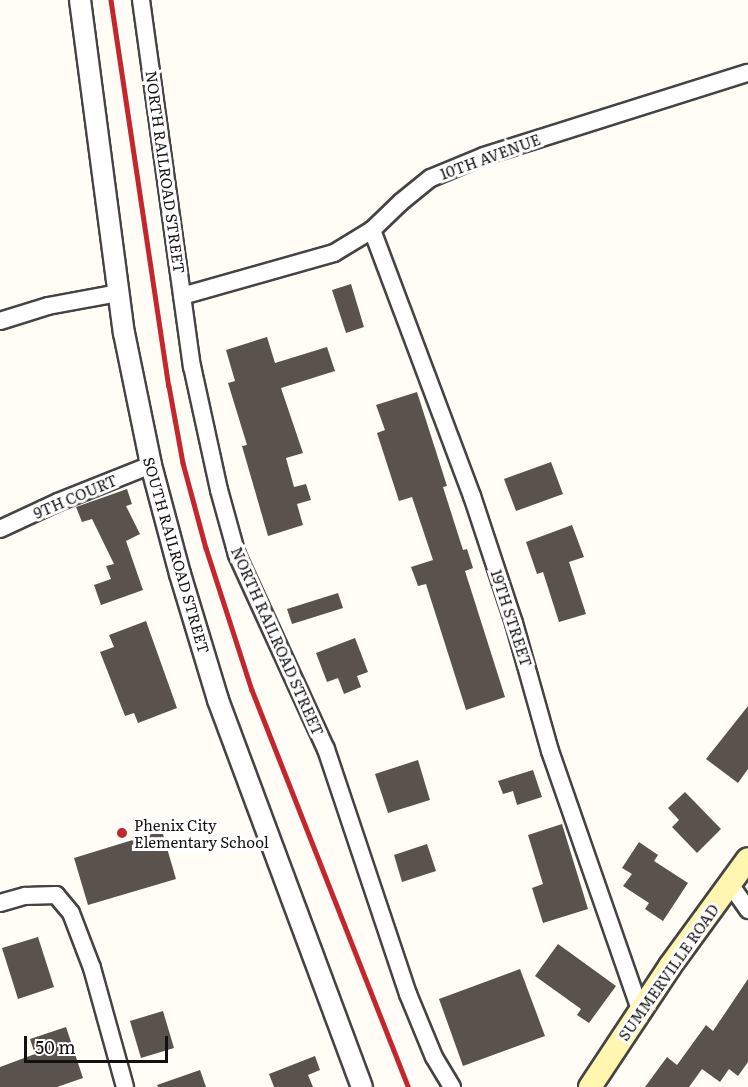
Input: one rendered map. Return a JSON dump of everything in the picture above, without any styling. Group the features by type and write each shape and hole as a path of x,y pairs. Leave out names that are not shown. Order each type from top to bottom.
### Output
{"main road":[{"name":"SUMMERVILLE ROAD","path":"590,1087 640,1010 748,859"}],"street":[{"name":"SOUTH RAILROAD STREET","path":"80,0 105,176 118,293 151,465 180,574 218,700 362,1087"},
{"name":"NORTH RAILROAD STREET","path":"141,0 192,366 219,490 237,555 326,749 408,994 434,1057 452,1087"},
{"name":"10TH AVENUE","path":"182,296 334,253 372,230 401,202 431,178 484,156 748,73"},
{"name":"19TH STREET","path":"372,230 472,496 514,622 550,751 640,1010"},
{"path":"0,321 48,306 118,293"},
{"name":"9TH COURT","path":"0,529 58,502 151,465"},
{"path":"730,884 748,910"},
{"path":"0,903 25,896 56,895 71,913 92,968 124,1087"}],"building":[{"path":"351,284 364,327 346,333 332,290"},
{"path":"267,337 275,363 327,347 335,371 281,388 303,453 286,458 294,487 306,484 311,500 297,504 303,525 268,536 242,446 247,445 228,383 235,381 226,350"},
{"path":"417,392 447,486 443,487 463,550 467,549 473,568 465,571 505,697 466,710 426,584 418,586 411,567 433,560 412,497 399,501 377,433 385,430 376,405"},
{"path":"551,462 563,494 516,511 504,479"},
{"path":"127,489 132,504 126,506 140,534 126,541 143,590 101,605 94,585 111,579 106,566 114,564 92,519 82,522 76,507"},
{"path":"572,525 584,557 569,562 586,614 559,622 543,572 537,574 526,542"},
{"path":"338,593 343,608 292,624 287,609"},
{"path":"146,621 177,708 138,723 134,713 125,716 100,652 114,647 109,635"},
{"path":"355,638 368,672 357,676 361,687 344,694 338,678 327,682 316,653"},
{"path":"748,706 748,769 738,783 706,759"},
{"path":"418,760 430,800 388,813 375,774"},
{"path":"533,770 542,797 517,805 513,791 503,794 498,781"},
{"path":"685,792 721,829 697,853 672,827 679,820 668,808"},
{"path":"562,824 588,909 543,923 532,888 543,884 528,835"},
{"path":"162,831 176,879 88,905 74,858"},
{"path":"639,842 658,855 654,861 688,883 663,921 645,909 649,903 623,886 632,874 622,868"},
{"path":"427,844 436,871 402,882 394,855"},
{"path":"38,937 54,987 18,999 2,948"},
{"path":"558,944 616,986 589,1023 577,1015 581,1009 535,976"},
{"path":"520,969 545,1036 463,1066 439,999"},
{"path":"748,979 748,1062 738,1076 729,1069 720,1082 702,1069 689,1087 645,1087 667,1057 677,1065 706,1025 713,1031"},
{"path":"163,1011 174,1048 141,1058 130,1021"},
{"path":"66,1027 83,1078 57,1087 0,1087 0,1067 35,1054 30,1039"},
{"path":"315,1056 320,1070 308,1075 313,1087 274,1087 269,1074"},
{"path":"200,1070 206,1087 158,1087 157,1085"}],"railway":[{"path":"111,0 169,386 183,463 206,548 252,690 408,1087"}],"place":[{"name":"Phenix City Elementary School","path":"122,833"}]}
